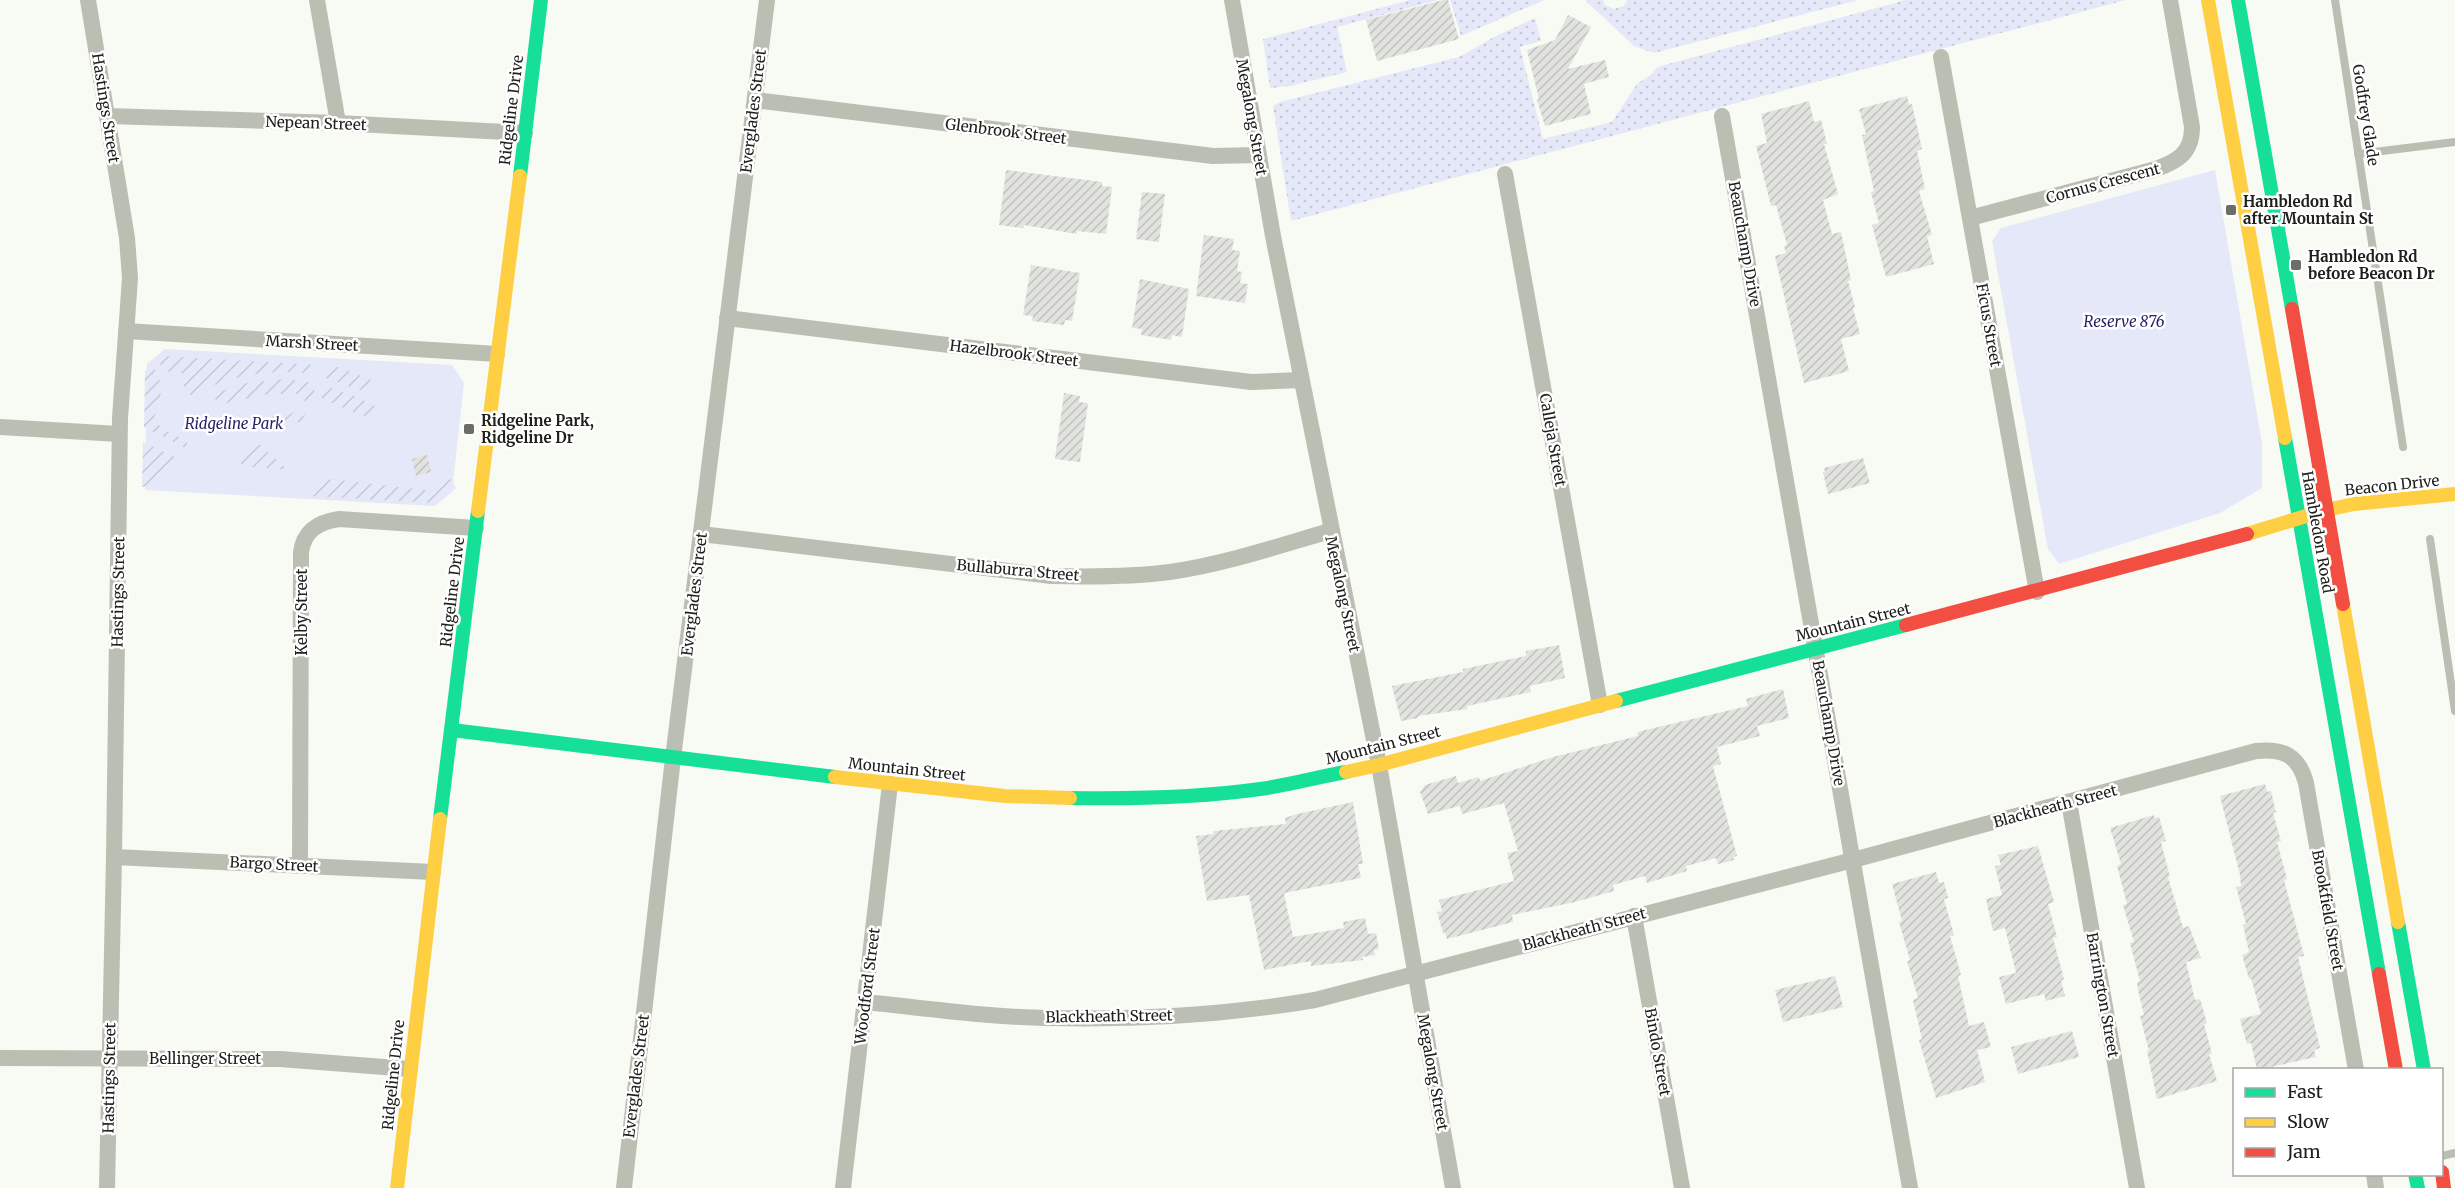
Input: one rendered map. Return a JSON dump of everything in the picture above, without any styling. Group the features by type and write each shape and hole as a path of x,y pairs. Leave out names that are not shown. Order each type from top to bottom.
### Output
{"street":[{"name":"Hastings Street","path":"88,0 129,258 129,298 122,370 120,434 114,857 106,1188"},
{"path":"317,0 338,123"},
{"name":"Ridgeline Drive","path":"397,1188 433,872 540,0"},
{"name":"Everglades Street","path":"624,1188 673,758 767,0"},
{"name":"Megalong Street","path":"1232,0 1258,155 1330,531 1379,765 1453,1188"},
{"name":"Cornus Crescent","path":"1970,218 2156,169 2181,158 2192,140 2192,127 2170,0"},
{"name":"Hambledon Road","path":"2208,0 2396,1068"},
{"name":"Hambledon Road","path":"2238,0 2424,1068"},
{"name":"Ficus Street","path":"1941,57 2037,592"},
{"name":"Glenbrook Street","path":"755,100 1213,156 1258,155"},
{"name":"Nepean Street","path":"107,116 338,123 525,133"},
{"name":"Beauchamp Drive","path":"1722,116 1910,1188"},
{"name":"Calleja Street","path":"1505,174 1600,705"},
{"name":"Hazelbrook Street","path":"727,318 1251,382 1301,380"},
{"name":"Marsh Street","path":"126,331 497,354"},
{"path":"0,427 120,434"},
{"name":"Beacon Drive","path":"2298,518 2354,504 2455,495"},
{"name":"Mountain Street","path":"452,730 1005,796 1131,799 1260,789 1379,765 1815,648 2037,592 2263,530 2298,518"},
{"name":"Kelby Street","path":"300,865 301,552 304,539 314,527 322,522 339,519 476,528"},
{"name":"Bullaburra Street","path":"701,534 1051,576 1096,577 1133,576 1203,566 1330,531"},
{"name":"Blackheath Street","path":"865,1002 1045,1018 1115,1018 1284,1006 1315,1000 1853,860 2256,751 2269,750 2290,756"},
{"name":"Brookfield Street","path":"2290,756 2302,770 2306,783 2356,1068"},
{"name":"Woodford Street","path":"843,1188 890,784"},
{"name":"Barrington Street","path":"2069,802 2137,1188"},
{"name":"Bargo Street","path":"114,857 433,872"},
{"name":"Bindo Street","path":"1634,916 1682,1188"},
{"name":"Bellinger Street","path":"0,1059 280,1059 410,1069"}],"lane":[{"name":"Godfrey Glade","path":"2335,0 2403,447"},
{"path":"2358,154 2455,142"},
{"path":"2430,539 2455,711"}],"green space":[{"path":"1410,0 1438,0 1337,27 1347,72 1290,86 1270,88 1263,39"},
{"path":"1450,0 1544,0 1461,36"},
{"path":"1585,0 1603,0 1605,5 1614,9 1624,6 1627,0 1858,0 1654,53 1634,46"},
{"path":"1906,0 2126,0 1291,221 1273,106 1280,102 1459,57 1535,18 1541,41 1520,47 1543,139 1612,122 1637,84 1652,74 1657,67"},
{"name":"Reserve 876","path":"2215,170 2262,443 2262,488 2220,513 2059,564 2048,549 1992,241 2001,228"},
{"name":"Ridgeline Park","path":"165,349 452,365 464,383 452,492 435,506 145,490 147,364"},
{"path":"164,356 316,365 315,374 283,372 252,375 221,382 192,395 187,394 183,384 186,376 177,370 167,372 158,362"},
{"path":"152,365 161,387 154,419 161,427 187,443 187,449 144,427 145,371"},
{"path":"324,366 348,368 349,371 372,380 367,393 323,377"},
{"path":"284,379 315,383 314,397 301,422 258,425 258,418 289,415 304,406 305,394 267,394 222,404 209,395 247,383"},
{"path":"322,385 375,406 369,418 322,399"},
{"path":"143,442 183,461 149,486 142,487"},
{"path":"259,444 288,470 241,466 241,461"},
{"path":"449,477 456,488 435,503 308,496 309,487 320,488 320,483 332,479 432,491"}],"building":[{"path":"1448,0 1459,39 1377,61 1366,20"},
{"path":"1568,15 1591,27 1568,69 1605,60 1609,77 1584,84 1591,114 1545,126 1527,50 1555,40"},
{"path":"1907,96 1909,105 1912,104 1922,149 1917,151 1925,189 1919,191 1932,235 1927,236 1934,264 1886,277 1872,225 1879,223 1871,192 1874,191 1862,135 1866,134 1859,109"},
{"path":"1809,101 1814,122 1821,120 1827,144 1824,144 1838,194 1823,200 1832,234 1841,232 1851,280 1848,281 1855,307 1853,308 1860,334 1841,339 1849,371 1804,383 1775,256 1786,253 1784,246 1787,245 1776,205 1771,206 1756,146 1767,143 1761,114"},
{"path":"1006,170 1102,182 1102,186 1112,187 1106,234 1077,231 1077,234 1024,225 1023,228 999,225"},
{"path":"1142,192 1165,194 1159,242 1136,239"},
{"path":"1204,235 1234,239 1232,250 1240,251 1237,271 1242,272 1240,283 1248,284 1245,303 1196,296"},
{"path":"1031,265 1080,273 1072,321 1065,320 1064,325 1032,321 1033,316 1023,315"},
{"path":"1140,279 1189,289 1182,337 1172,335 1171,340 1141,335 1142,329 1132,328"},
{"path":"1064,393 1080,396 1079,402 1088,403 1080,462 1055,459"},
{"path":"427,455 431,472 416,476 412,459"},
{"path":"1863,458 1870,483 1828,494 1824,468"},
{"path":"1559,645 1565,678 1530,686 1531,692 1467,706 1467,709 1418,716 1418,718 1401,721 1392,686 1463,672 1463,669 1526,656 1526,651"},
{"path":"1783,689 1789,718 1757,726 1760,736 1717,747 1721,764 1713,766 1737,856 1733,857 1734,860 1718,864 1716,858 1686,866 1687,871 1647,883 1645,876 1613,885 1614,891 1512,915 1513,922 1447,939 1437,912 1442,911 1439,900 1514,881 1507,853 1518,851 1504,803 1462,814 1460,806 1428,814 1420,792 1425,785 1456,776 1458,783 1479,777 1480,781 1553,757 1638,736 1637,732 1748,706 1746,699"},
{"path":"2265,784 2267,792 2271,791 2276,812 2273,813 2281,841 2277,842 2287,879 2284,880 2304,956 2298,957 2320,1048 2314,1050 2316,1057 2257,1068 2251,1043 2247,1044 2240,1019 2261,1014 2242,955 2249,952 2243,925 2246,924 2236,887 2241,886 2240,875 2220,796"},
{"path":"1353,802 1363,864 1358,864 1361,878 1284,893 1293,937 1344,928 1343,922 1365,918 1368,934 1376,933 1379,949 1374,950 1375,955 1362,957 1363,960 1311,966 1311,961 1264,970 1249,895 1207,901 1196,836 1214,834 1213,831 1286,824 1285,818 1297,814"},
{"path":"2154,815 2154,818 2159,817 2166,841 2161,842 2170,877 2168,877 2183,928 2189,926 2201,958 2186,962 2195,1000 2200,999 2207,1023 2204,1024 2212,1054 2209,1054 2217,1081 2157,1099 2140,1016 2144,1015 2137,982 2140,981 2130,943 2134,942 2123,905 2127,904 2117,866 2121,864 2110,828"},
{"path":"2038,846 2054,902 2048,904 2057,937 2053,938 2064,979 2061,981 2065,996 2046,1001 2044,994 2006,1004 1999,977 2016,973 2005,928 1993,931 1986,899 2002,895 1995,866 2001,865 1998,855"},
{"path":"1936,872 1939,883 1944,882 1948,898 1944,899 1954,935 1950,936 1961,975 1958,976 1969,1026 1984,1022 1991,1047 1977,1050 1985,1082 1936,1098 1919,1040 1922,1039 1913,1000 1918,998 1907,961 1910,960 1899,922 1902,921 1892,884"},
{"path":"1835,976 1843,1007 1783,1022 1775,990"},
{"path":"2072,1031 2079,1057 2018,1074 2011,1047"}],"traffic: fast":[{"path":"520,176 541,0"},
{"path":"2238,0 2292,309"},
{"path":"2285,438 2379,974"},
{"path":"440,819 478,511"},
{"path":"1616,701 1906,625"},
{"path":"452,730 835,777"},
{"path":"1070,798 1141,798 1236,792 1346,772"},
{"path":"2398,922 2424,1068"},
{"path":"2415,1176 2418,1188"}],"traffic: slow":[{"path":"2208,0 2285,438"},
{"path":"478,511 520,176"},
{"path":"2247,534 2354,504 2455,494"},
{"path":"2343,604 2398,922"},
{"path":"1346,772 1616,701"},
{"path":"835,777 1005,796 1070,798"},
{"path":"397,1188 440,819"}],"traffic: jam":[{"path":"2292,309 2343,604"},
{"path":"1906,625 2247,534"},
{"path":"2379,974 2396,1068"},
{"path":"2442,1176 2444,1188"}],"place":[{"name":"Hambledon Rd after Mountain St","path":"2231,210"},
{"name":"Hambledon Rd before Beacon Dr","path":"2296,265"},
{"name":"Ridgeline Park, Ridgeline Dr","path":"469,429"}]}
